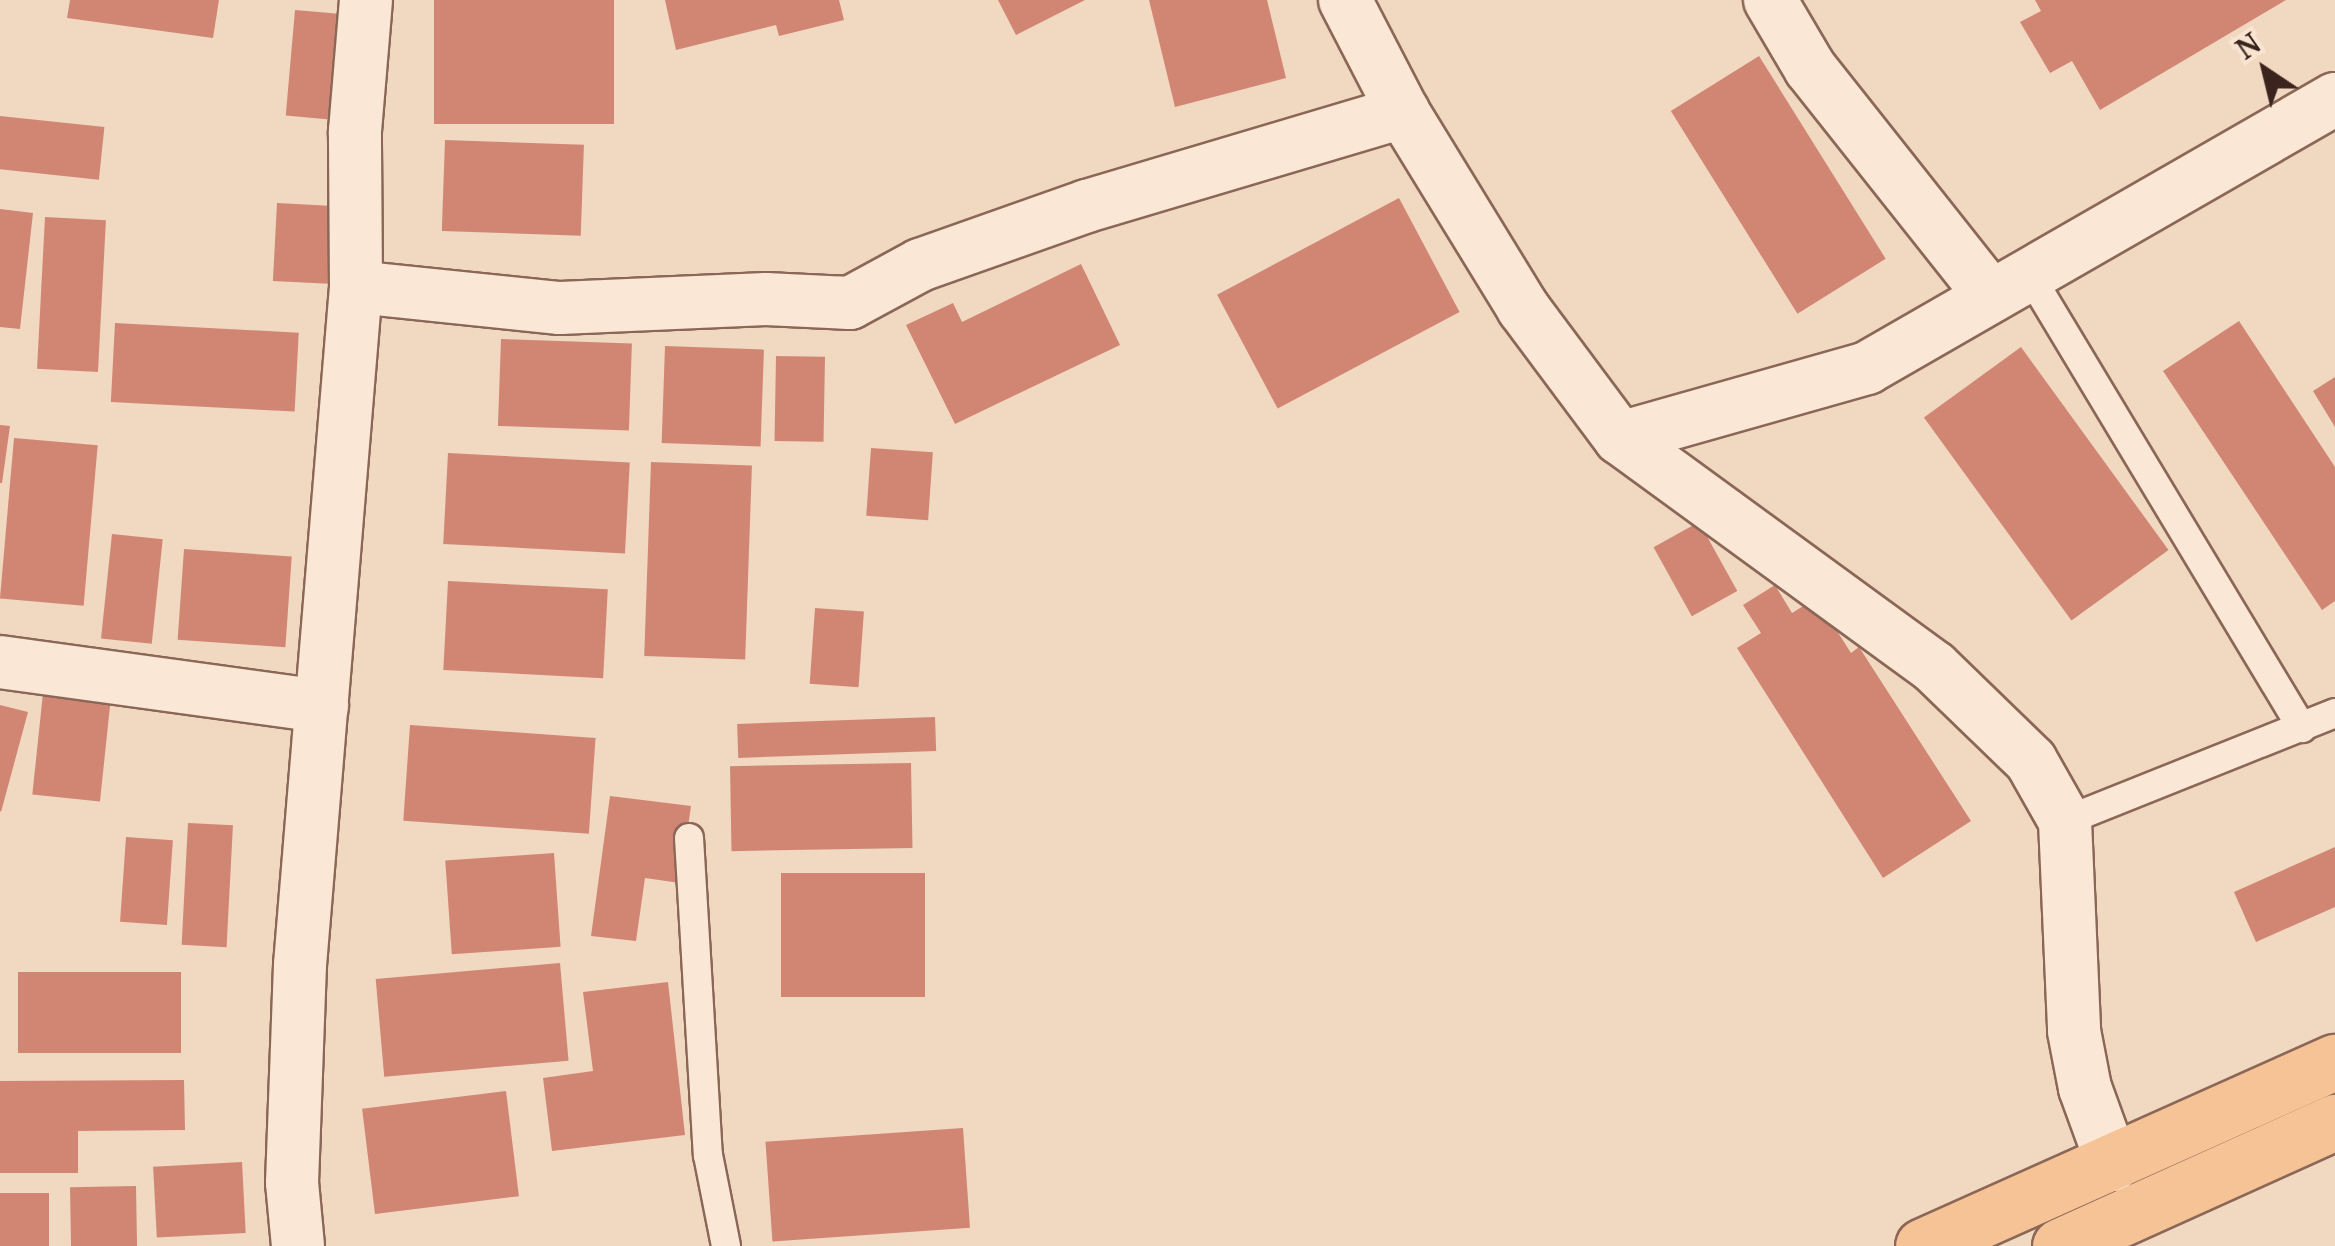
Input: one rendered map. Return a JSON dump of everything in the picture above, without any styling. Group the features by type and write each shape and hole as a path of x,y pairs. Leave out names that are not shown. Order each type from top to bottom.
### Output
{"main road":[{"path":"1924,1246 2113,1165 2335,1062"},
{"path":"2060,1246 2335,1122"}],"street":[{"path":"298,1246 292,1183 300,964 356,287 355,131 366,0"},
{"path":"1345,0 1403,112 1523,308 1620,438 1934,668 2031,762 2066,821 2074,1031 2085,1088 2113,1165"},
{"path":"1776,4 1810,68 2010,285"},
{"path":"1620,438 1867,368 2335,99"},
{"path":"356,287 560,308 766,299 850,303 920,265 1086,206 1403,112"},
{"path":"0,662 322,706"}],"lane":[{"path":"2010,285 2302,728"},
{"path":"2066,821 2335,714"},
{"path":"689,838 708,1155 726,1246"}],"building":[{"path":"70,0 219,0 213,38 67,18"},
{"path":"434,0 614,0 614,124 434,124"},
{"path":"665,0 839,0 844,20 779,36 776,25 676,50"},
{"path":"998,0 1085,0 1016,35"},
{"path":"1149,0 1267,0 1286,78 1175,107"},
{"path":"2035,0 2286,0 2100,110 2072,61 2050,73 2020,22 2041,11"},
{"path":"295,10 353,15 344,121 286,116"},
{"path":"1759,56 1886,259 1797,314 1671,111"},
{"path":"0,116 104,127 99,180 0,169"},
{"path":"445,140 584,145 581,236 442,231"},
{"path":"1399,198 1460,312 1278,409 1217,295"},
{"path":"277,203 338,206 334,284 273,281"},
{"path":"0,209 33,213 20,329 0,327"},
{"path":"45,217 106,220 98,372 37,369"},
{"path":"1081,264 1120,345 955,424 906,325 953,303 962,322"},
{"path":"2239,321 2335,467 2335,601 2322,610 2163,371"},
{"path":"115,323 299,333 295,412 111,402"},
{"path":"501,339 632,344 629,431 498,426"},
{"path":"665,346 764,349 761,446 662,443"},
{"path":"2021,347 2169,550 2071,621 1924,418"},
{"path":"776,356 825,357 824,442 775,441"},
{"path":"2335,377 2335,427 2313,391"},
{"path":"0,425 10,426 2,483 0,483"},
{"path":"14,438 98,445 84,606 0,598"},
{"path":"871,448 933,452 928,520 866,516"},
{"path":"448,453 630,463 625,553 443,544"},
{"path":"651,462 752,466 745,659 644,656"},
{"path":"1699,522 1737,591 1692,616 1654,547"},
{"path":"112,534 163,539 152,644 101,638"},
{"path":"184,549 292,557 285,647 178,640"},
{"path":"448,581 608,589 603,678 443,670"},
{"path":"1775,585 1792,613 1816,598 1851,653 1859,647 1971,821 1883,878 1737,648 1761,633 1743,605"},
{"path":"815,608 864,611 859,687 810,684"},
{"path":"43,693 111,700 100,802 32,794"},
{"path":"0,705 28,712 1,812 0,811"},
{"path":"935,717 936,751 738,758 737,724"},
{"path":"410,725 596,738 589,834 403,821"},
{"path":"911,763 912,848 732,851 730,766"},
{"path":"610,796 691,806 680,883 645,878 636,941 591,936"},
{"path":"188,823 233,825 227,947 182,945"},
{"path":"126,837 173,840 167,925 120,922"},
{"path":"2335,847 2335,907 2256,942 2234,892"},
{"path":"554,853 561,947 452,954 445,861"},
{"path":"781,873 925,873 925,997 781,997"},
{"path":"560,963 569,1061 384,1077 376,979"},
{"path":"18,972 181,972 181,1053 18,1053"},
{"path":"668,982 685,1135 552,1151 543,1078 593,1071 583,992"},
{"path":"184,1080 185,1130 78,1131 78,1173 0,1173 0,1081"},
{"path":"506,1091 519,1196 375,1214 362,1109"},
{"path":"963,1128 970,1228 772,1242 765,1142"},
{"path":"242,1162 246,1233 157,1238 153,1167"},
{"path":"136,1186 137,1246 71,1246 70,1187"},
{"path":"0,1193 49,1193 49,1246 0,1246"}]}
